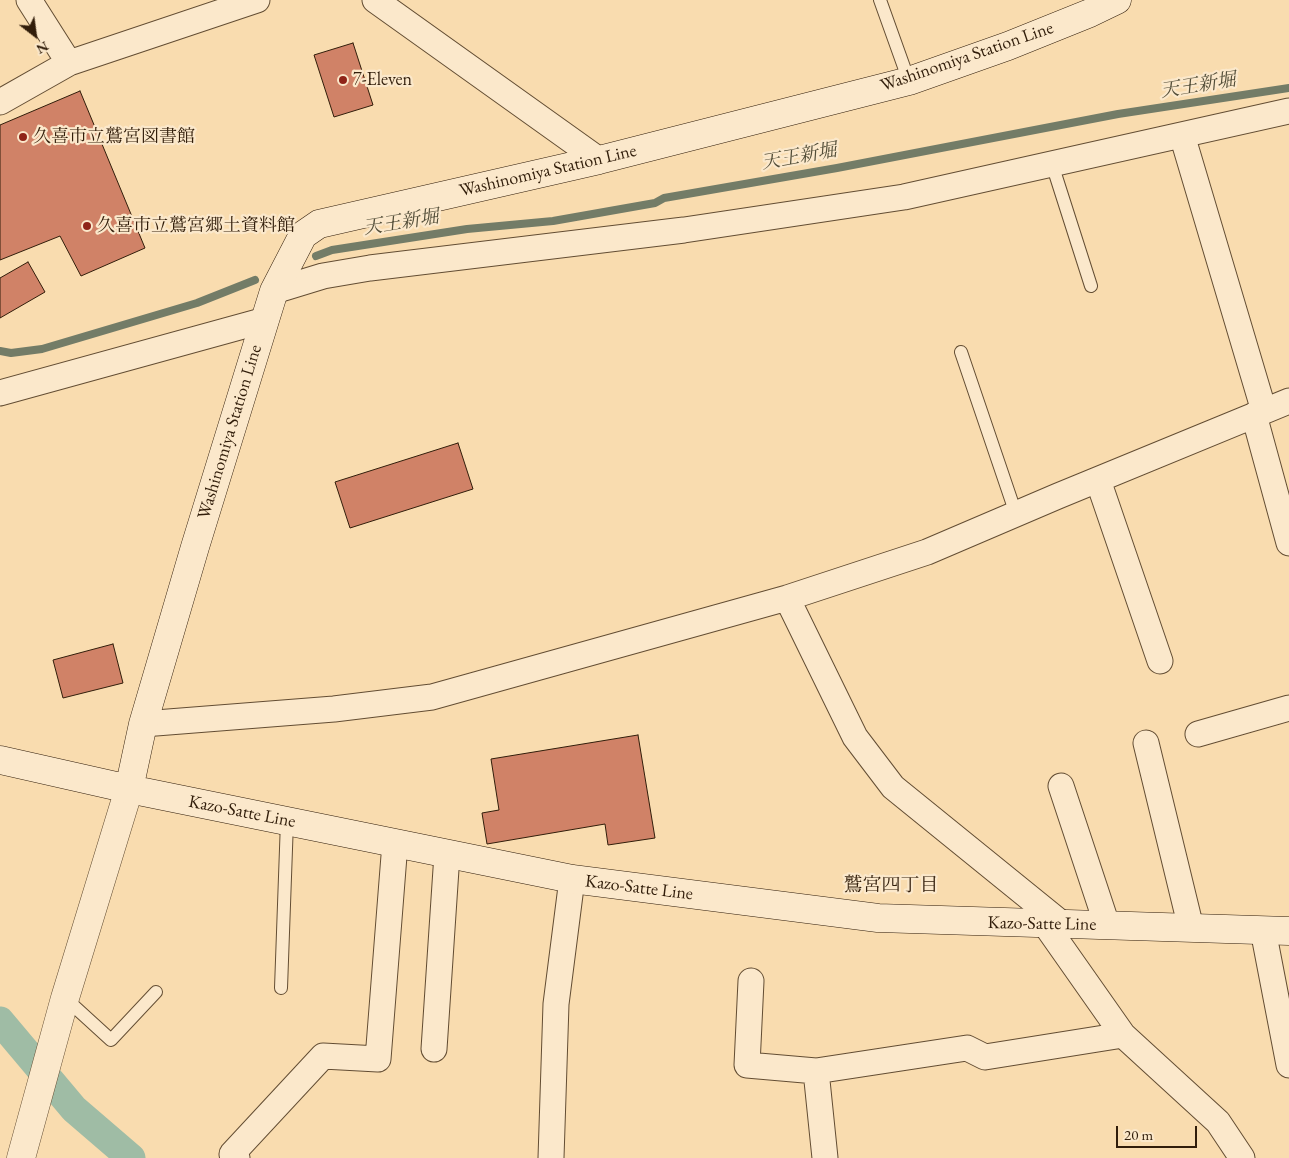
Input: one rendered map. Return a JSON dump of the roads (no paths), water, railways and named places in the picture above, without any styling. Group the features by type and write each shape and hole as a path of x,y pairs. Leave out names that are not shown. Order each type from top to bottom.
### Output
{"main road":[{"name":"Washinomiya Station Line","path":"21,1158 65,998 129,789 143,724 195,547 274,291 303,234 319,224 599,160 909,81 1008,46 1117,0"},
{"name":"Kazo-Satte Line","path":"0,760 129,789 572,879 878,918 1276,931"}],"street":[{"path":"30,0 69,63"},
{"path":"0,102 69,63 257,0"},
{"path":"375,0 599,160"},
{"path":"274,291 323,276 370,268 684,230 904,197 1289,111"},
{"path":"1182,135 1259,413 1289,543"},
{"path":"0,393 265,320"},
{"path":"143,724 334,709 432,697 787,598 927,552 1289,401"},
{"path":"1098,480 1160,661"},
{"path":"787,598 855,736 893,787 1054,924 1123,1035 1218,1122 1242,1158"},
{"path":"1198,734 1289,708"},
{"path":"1146,742 1191,928"},
{"path":"1061,786 1108,925"},
{"path":"237,1158 232,1154 322,1056 378,1058 395,843"},
{"path":"434,1049 447,854"},
{"path":"551,1158 556,1004 572,879"},
{"path":"1276,931 1289,1065"},
{"path":"751,981 747,1065 816,1072 967,1048 985,1056 1123,1035"},
{"path":"816,1072 825,1158"}],"lane":[{"path":"880,0 909,81"},
{"path":"1052,164 1091,286"},
{"path":"961,352 1016,514"},
{"path":"281,988 287,821"},
{"path":"65,998 111,1040 156,992"}],"waterway":[{"name":"天王新堀","path":"316,256 332,250 467,229 553,221 655,203 664,198 837,168 1118,114 1289,88"},
{"name":"天王新堀","path":"0,351 11,353 42,349 197,303 255,280"},
{"path":"0,1021 74,1109 131,1158"}],"place":[{"name":"7-Eleven","path":"343,80"},
{"name":"久喜市立鷲宮図書館","path":"23,137"},
{"name":"久喜市立鷲宮郷土資料館","path":"87,226"}],"district":[{"name":"鷲宮四丁目","path":"891,886"}]}
